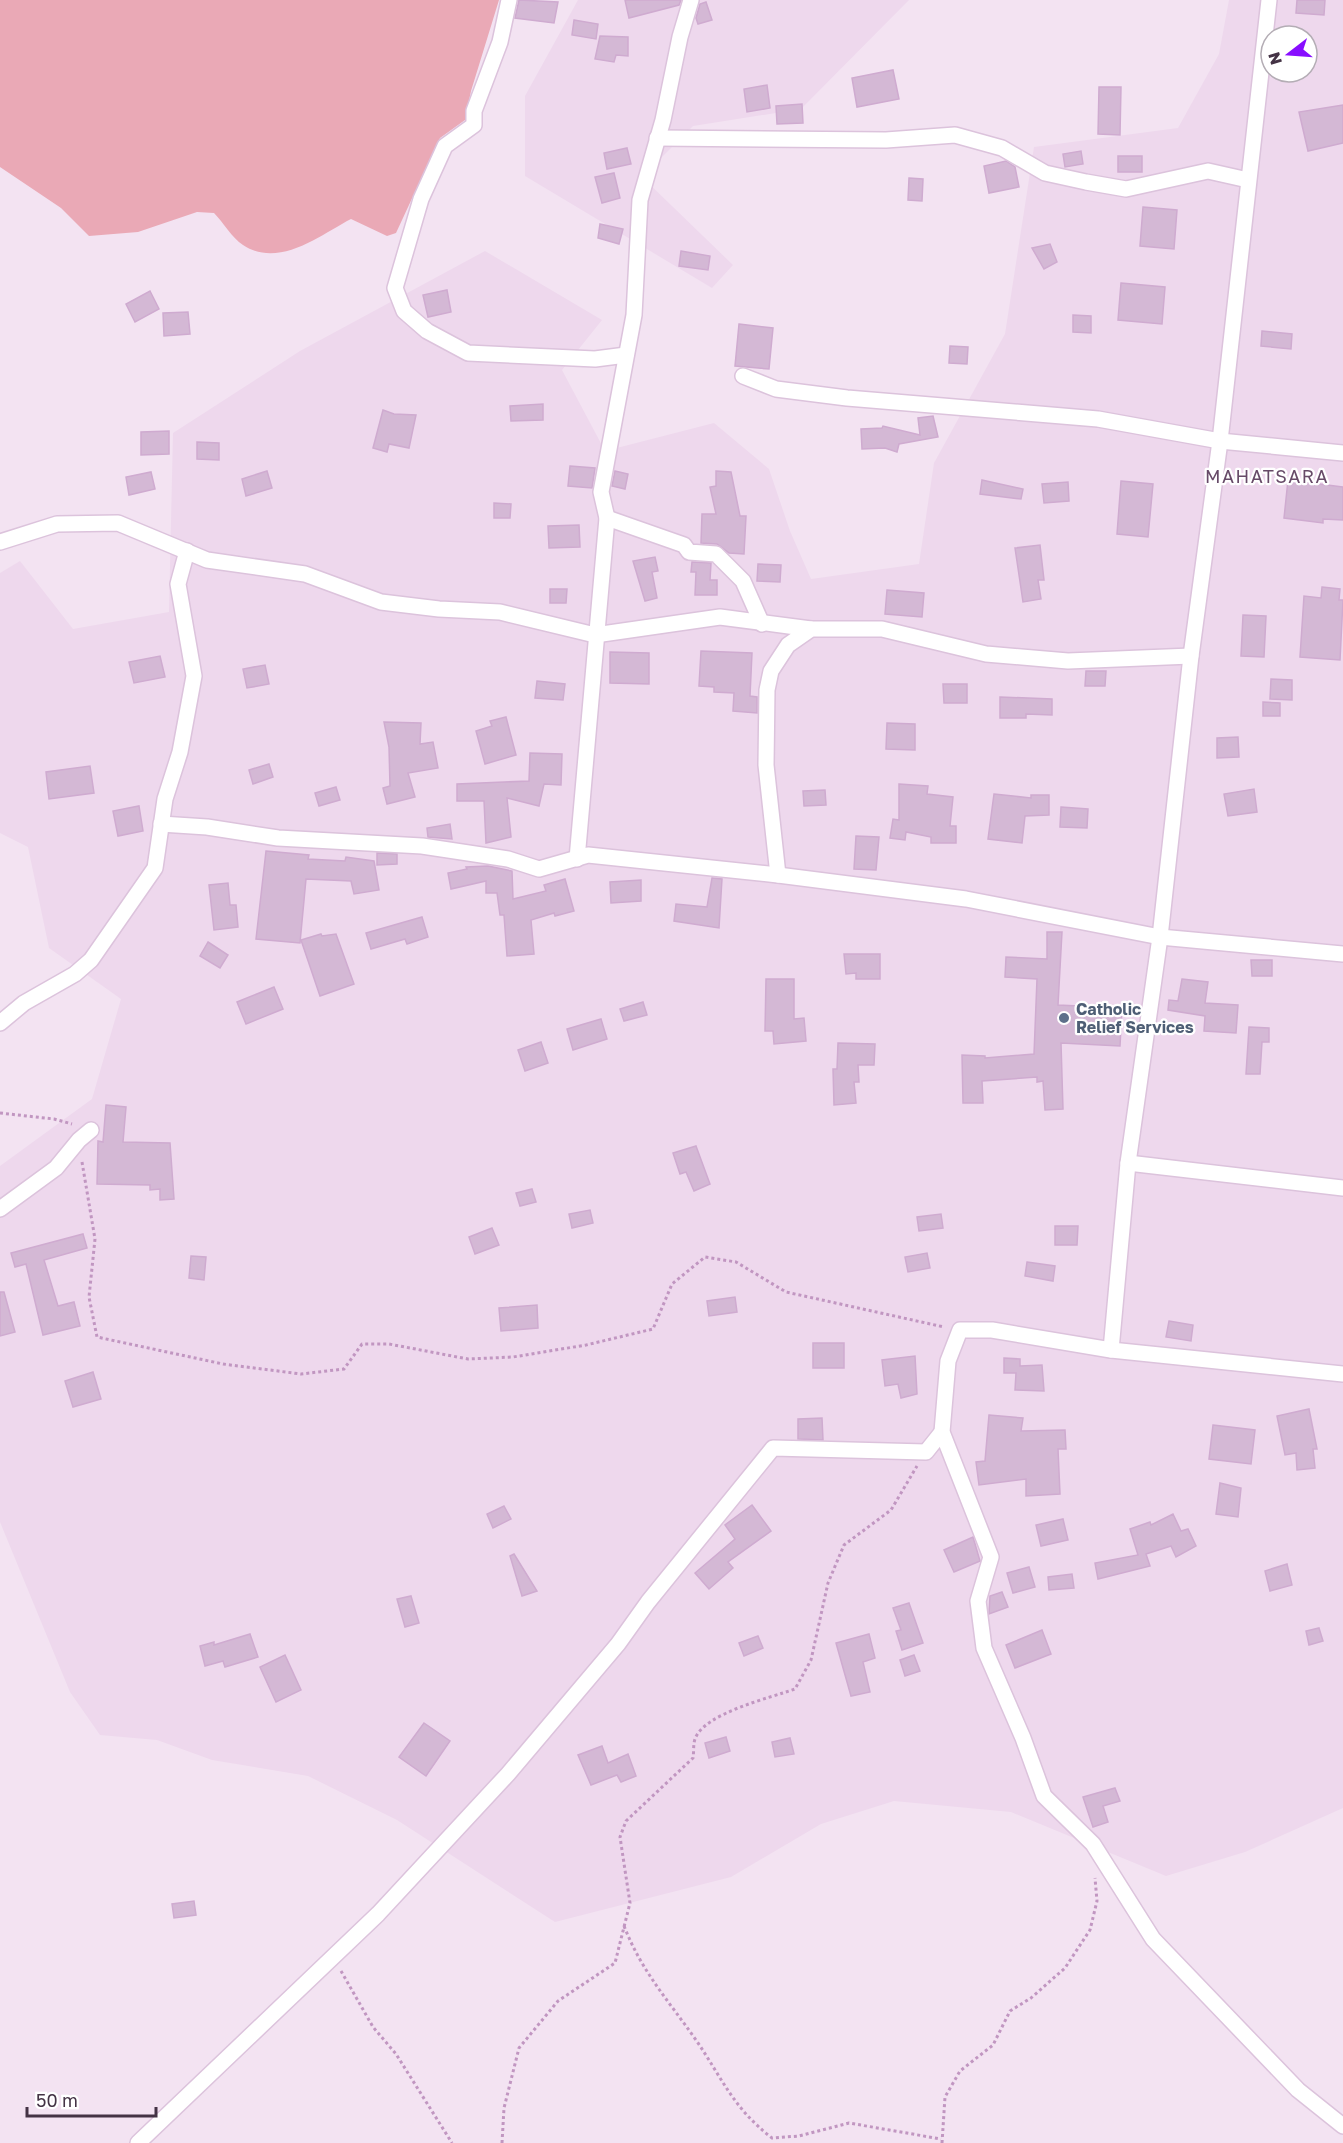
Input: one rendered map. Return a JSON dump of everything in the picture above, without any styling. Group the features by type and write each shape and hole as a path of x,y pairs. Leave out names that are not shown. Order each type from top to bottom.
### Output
{"street":[{"path":"508,0 500,42 474,111 474,125 446,146 421,199 395,288 404,311 427,331 468,353 595,358 626,355"},
{"path":"577,859 607,518 602,492 634,315 640,200 680,37 692,0"},
{"path":"1112,1350 1128,1163 1160,937 1191,656 1220,441 1269,0"},
{"path":"657,138 886,140 955,135 1002,148 1045,173 1126,189 1208,171 1248,180"},
{"path":"743,376 776,389 848,398 1098,419 1220,441 1343,453"},
{"path":"607,518 684,545 689,552 716,554 743,581 762,624"},
{"path":"0,542 57,524 118,523 207,560 305,574 381,602 439,609 500,612 595,635 720,617 812,629 882,629 986,654 1068,661 1191,656"},
{"path":"0,1023 24,1003 75,974 91,960 155,868 165,799 180,752 194,676 178,584 187,551"},
{"path":"778,875 766,765 767,690 771,671 788,645 812,629"},
{"path":"161,824 207,827 278,838 422,846 508,859 539,869 588,855 778,875 966,899 1160,937 1343,954"},
{"path":"0,1209 56,1168 85,1135"},
{"path":"1128,1163 1343,1188"},
{"path":"1343,1374 1112,1350 992,1330 960,1330 948,1361 942,1432 991,1557 978,1601 984,1648 1023,1738 1044,1796 1093,1844 1154,1938 1299,2090 1343,2126"},
{"path":"138,2143 378,1914 508,1774 618,1644 648,1602 773,1448 926,1452 942,1432"}],"path":[{"path":"0,1113 54,1119 85,1135 95,1239 89,1297 97,1337 223,1364 301,1374 344,1369 362,1344 389,1344 468,1359 513,1357 586,1345 653,1329 672,1284 705,1257 736,1262 786,1292 960,1330"},
{"path":"502,2143 504,2108 519,2048 558,2001 615,1963 630,1903 620,1837 626,1821 693,1758 695,1738 706,1725 726,1713 795,1689 812,1660 828,1583 844,1545 891,1510 926,1452"},
{"path":"624,1925 636,1956 695,2039 735,2105 771,2138 799,2136 849,2123 941,2141 945,2097 960,2071 993,2045 1010,2011 1031,1998 1065,1968 1090,1930 1096,1901 1093,1844"},
{"path":"333,1956 373,2027 396,2054 452,2143"}],"shaded area":[{"path":"0,0 499,0 471,91 465,120 440,138 396,233 387,236 351,219 299,247 285,252 271,253 257,251 243,245 214,213 197,212 138,232 89,236 61,208 0,167"},
{"path":"578,0 909,0 801,109 693,126 642,177 733,265 712,288 525,176 525,96"},
{"path":"1229,0 1343,0 1343,1808 1245,1852 1166,1876 1011,1812 894,1801 821,1824 731,1877 555,1922 397,1820 308,1776 212,1760 157,1740 100,1735 70,1692 0,1522 0,1166 92,1099 121,999 49,948 28,847 0,833 0,573 20,561 73,629 169,612 173,433 300,351 485,251 602,320 562,370 605,451 714,423 769,469 790,531 811,579 919,564 934,463 1005,334 1034,147 1178,128 1219,54"}],"building":[{"path":"519,0 558,2 554,23 515,18"},
{"path":"625,0 681,0 679,5 629,18"},
{"path":"1297,0 1325,0 1324,15 1296,13"},
{"path":"706,2 712,20 698,24 696,18 700,4"},
{"path":"574,20 598,24 596,39 572,35"},
{"path":"600,36 628,37 628,56 616,55 614,62 595,59"},
{"path":"893,70 899,99 857,107 852,78"},
{"path":"767,85 770,108 747,112 744,89"},
{"path":"1099,87 1121,87 1120,135 1098,134"},
{"path":"802,104 803,123 777,124 776,106"},
{"path":"1343,105 1343,143 1308,151 1299,112"},
{"path":"627,148 631,164 607,169 604,153"},
{"path":"1081,151 1083,164 1065,167 1063,154"},
{"path":"1118,156 1142,156 1142,172 1118,172"},
{"path":"1006,161 1015,167 1019,187 989,193 984,166"},
{"path":"614,173 620,198 602,203 595,177"},
{"path":"909,178 923,179 922,201 908,200"},
{"path":"1143,207 1177,210 1174,249 1140,246"},
{"path":"600,224 623,229 619,244 598,238"},
{"path":"1050,244 1057,262 1044,269 1032,248"},
{"path":"681,251 710,256 708,270 679,266"},
{"path":"1121,283 1165,287 1162,324 1118,320"},
{"path":"447,290 451,312 428,317 423,295"},
{"path":"150,291 159,309 135,322 126,304"},
{"path":"188,312 190,334 164,336 163,313"},
{"path":"1073,315 1091,316 1091,333 1073,332"},
{"path":"739,324 773,328 769,369 735,366"},
{"path":"1262,331 1292,334 1291,349 1261,346"},
{"path":"950,346 968,347 967,364 949,363"},
{"path":"543,404 543,420 511,421 510,406"},
{"path":"383,410 394,414 416,415 409,448 389,444 387,452 373,448"},
{"path":"933,416 938,437 899,444 897,452 885,448 862,449 861,429 882,428 883,426 920,435 918,418"},
{"path":"169,431 169,454 141,455 141,432"},
{"path":"197,442 219,443 219,460 197,459"},
{"path":"570,466 595,468 592,488 568,486"},
{"path":"267,471 272,488 246,496 242,479"},
{"path":"615,471 628,474 625,489 612,486"},
{"path":"716,471 731,472 740,516 746,516 744,554 729,553 717,544 701,543 702,514 716,514 710,487 716,486"},
{"path":"151,472 155,489 129,495 126,477"},
{"path":"982,480 1023,489 1021,499 980,494"},
{"path":"1288,480 1343,487 1343,520 1323,519 1323,523 1284,518"},
{"path":"1121,481 1153,484 1148,537 1117,534"},
{"path":"1068,482 1069,501 1044,503 1042,484"},
{"path":"494,503 511,504 510,518 494,518"},
{"path":"579,525 580,547 549,548 548,526"},
{"path":"1040,545 1044,580 1038,580 1041,599 1023,602 1015,548"},
{"path":"655,557 658,571 652,572 657,598 645,601 633,561"},
{"path":"692,562 711,563 710,580 717,580 717,595 695,595 696,572 691,572"},
{"path":"758,564 781,565 780,582 757,581"},
{"path":"1322,587 1340,589 1339,600 1343,600 1340,660 1300,657 1304,596 1321,598"},
{"path":"550,589 567,589 566,603 550,603"},
{"path":"887,590 924,593 922,617 885,614"},
{"path":"1243,615 1266,616 1264,657 1241,656"},
{"path":"701,651 752,653 750,696 757,697 757,713 733,711 734,693 714,692 714,687 699,686"},
{"path":"610,652 649,653 649,684 610,683"},
{"path":"160,656 165,677 134,683 129,662"},
{"path":"265,665 269,684 247,688 243,669"},
{"path":"1086,671 1106,671 1105,686 1085,686"},
{"path":"1271,679 1292,680 1292,700 1270,699"},
{"path":"537,681 565,684 563,700 535,698"},
{"path":"943,684 967,684 967,703 944,703"},
{"path":"1000,697 1052,699 1052,715 1026,714 1026,718 1000,718"},
{"path":"1263,702 1280,703 1280,716 1263,716"},
{"path":"506,717 516,755 485,764 476,731 492,726 490,721"},
{"path":"384,722 421,723 420,744 433,742 438,768 408,773 415,797 387,804 383,788 390,786 389,747"},
{"path":"887,723 915,724 915,750 886,749"},
{"path":"1238,737 1239,757 1217,758 1217,738"},
{"path":"530,753 562,754 561,785 544,784 539,806 507,798 511,837 486,843 484,801 457,801 457,784 529,781"},
{"path":"269,764 273,777 253,784 249,770"},
{"path":"90,766 94,793 49,799 46,772"},
{"path":"899,784 928,786 927,794 953,797 950,826 956,826 956,843 931,843 931,837 906,832 905,840 890,838 893,819 899,820"},
{"path":"336,787 340,800 319,806 315,793"},
{"path":"1254,789 1257,812 1228,816 1224,794"},
{"path":"825,790 826,805 804,806 803,791"},
{"path":"994,794 1031,798 1031,795 1049,795 1049,815 1025,816 1022,843 988,839"},
{"path":"139,806 143,831 118,836 113,811"},
{"path":"1061,807 1088,809 1087,828 1060,827"},
{"path":"450,824 452,839 428,837 427,828"},
{"path":"856,836 879,837 876,870 854,869"},
{"path":"266,851 309,855 308,859 345,861 346,857 374,861 379,890 354,894 351,881 306,879 300,943 256,939"},
{"path":"377,853 397,854 397,864 377,865"},
{"path":"488,866 512,871 513,899 546,891 544,885 565,879 574,911 555,916 554,913 531,920 534,954 507,956 504,915 500,915 497,893 486,893 486,881 451,889 448,873 467,869 466,867"},
{"path":"712,878 722,879 719,928 674,921 676,904 707,907"},
{"path":"641,880 641,901 611,903 610,882"},
{"path":"228,883 230,905 236,905 238,927 214,930 209,885"},
{"path":"422,917 428,937 407,944 405,939 371,949 366,933"},
{"path":"1047,932 1062,932 1058,1005 1122,1008 1120,1046 1061,1043 1063,1109 1045,1110 1043,1081 1037,1082 1037,1077 982,1081 983,1103 963,1103 962,1055 985,1056 985,1058 1034,1054 1037,979 1005,977 1006,957 1047,959"},
{"path":"321,934 322,936 336,934 354,984 320,996 301,940"},
{"path":"208,942 228,955 220,968 200,956"},
{"path":"844,954 880,954 880,979 856,979 856,973 846,974"},
{"path":"1251,960 1272,960 1272,976 1252,976"},
{"path":"766,979 794,979 794,1019 804,1018 806,1041 774,1044 773,1031 765,1031"},
{"path":"1182,979 1208,982 1205,1003 1238,1005 1236,1033 1204,1031 1205,1016 1168,1010 1169,1000 1178,1001"},
{"path":"274,987 283,1009 246,1024 237,1002"},
{"path":"643,1002 647,1015 624,1021 620,1009"},
{"path":"601,1019 607,1039 573,1050 567,1029"},
{"path":"1249,1027 1269,1028 1269,1042 1262,1042 1260,1074 1246,1074"},
{"path":"541,1042 548,1063 525,1071 518,1050"},
{"path":"838,1043 875,1044 874,1065 858,1065 859,1082 854,1082 856,1103 834,1105 833,1069 837,1069"},
{"path":"106,1105 126,1107 123,1142 170,1143 174,1199 160,1200 160,1189 150,1190 150,1185 97,1184 98,1141 103,1142"},
{"path":"696,1146 710,1184 694,1191 686,1172 680,1174 673,1153"},
{"path":"532,1189 536,1202 520,1206 516,1193"},
{"path":"590,1210 593,1223 572,1228 569,1214"},
{"path":"941,1214 943,1228 919,1231 917,1217"},
{"path":"1055,1226 1078,1226 1077,1245 1055,1245"},
{"path":"492,1228 499,1245 475,1254 469,1237"},
{"path":"83,1234 87,1248 44,1260 58,1306 74,1302 80,1326 43,1335 26,1264 15,1267 11,1253"},
{"path":"927,1253 930,1268 908,1272 905,1257"},
{"path":"191,1256 206,1257 204,1280 189,1278"},
{"path":"1027,1262 1055,1266 1053,1281 1025,1276"},
{"path":"0,1292 4,1292 15,1332 0,1336"},
{"path":"735,1297 737,1312 709,1316 707,1301"},
{"path":"537,1305 538,1328 501,1331 499,1308"},
{"path":"1169,1321 1193,1325 1191,1341 1166,1337"},
{"path":"813,1343 844,1343 844,1368 813,1368"},
{"path":"915,1356 917,1394 901,1398 898,1384 885,1386 882,1360"},
{"path":"1004,1358 1020,1359 1020,1366 1042,1365 1044,1391 1015,1390 1016,1373 1004,1373"},
{"path":"93,1372 101,1399 73,1407 65,1381"},
{"path":"1309,1409 1317,1449 1313,1449 1315,1468 1297,1470 1296,1453 1285,1455 1277,1416"},
{"path":"989,1415 1023,1418 1021,1431 1065,1430 1066,1449 1058,1449 1060,1494 1026,1496 1026,1479 979,1485 976,1462 985,1461"},
{"path":"822,1418 823,1440 798,1439 798,1419"},
{"path":"1213,1425 1255,1430 1251,1464 1209,1459"},
{"path":"1220,1483 1241,1488 1238,1517 1216,1514"},
{"path":"752,1505 771,1531 728,1562 733,1568 709,1589 695,1573 735,1539 725,1525"},
{"path":"504,1506 511,1519 493,1528 487,1514"},
{"path":"1173,1514 1181,1531 1188,1529 1196,1546 1176,1557 1171,1546 1146,1554 1150,1566 1098,1579 1095,1563 1138,1555 1130,1529 1150,1522 1151,1525"},
{"path":"1063,1519 1068,1540 1041,1546 1036,1525"},
{"path":"973,1537 980,1561 954,1572 944,1550"},
{"path":"514,1554 537,1591 522,1596 510,1556"},
{"path":"1287,1564 1292,1585 1270,1591 1265,1571"},
{"path":"1029,1567 1035,1587 1013,1593 1007,1573"},
{"path":"1072,1574 1074,1588 1049,1590 1048,1577"},
{"path":"1002,1592 1008,1607 989,1614 990,1596"},
{"path":"411,1596 419,1623 405,1627 397,1599"},
{"path":"909,1603 923,1643 902,1650 896,1631 901,1630 893,1608"},
{"path":"1319,1628 1323,1641 1309,1645 1306,1631"},
{"path":"1042,1630 1051,1654 1015,1668 1006,1645"},
{"path":"250,1634 258,1657 225,1667 223,1661 205,1666 200,1646 214,1642 214,1645"},
{"path":"869,1634 875,1658 863,1662 870,1692 851,1696 836,1643"},
{"path":"758,1636 763,1648 744,1656 739,1643"},
{"path":"285,1655 301,1690 276,1702 260,1667"},
{"path":"914,1655 920,1671 905,1676 900,1660"},
{"path":"424,1723 450,1741 426,1776 399,1757"},
{"path":"726,1737 730,1751 709,1758 705,1743"},
{"path":"790,1738 794,1754 775,1757 772,1742"},
{"path":"602,1746 608,1763 628,1754 636,1776 621,1782 617,1775 591,1785 578,1755"},
{"path":"1115,1788 1120,1801 1103,1806 1108,1822 1093,1827 1083,1797"},
{"path":"194,1901 196,1915 174,1918 172,1904"}],"place":[{"name":"Catholic Relief Services","path":"1064,1018"}],"district":[{"name":"MAHATSARA","path":"1267,476"}]}
